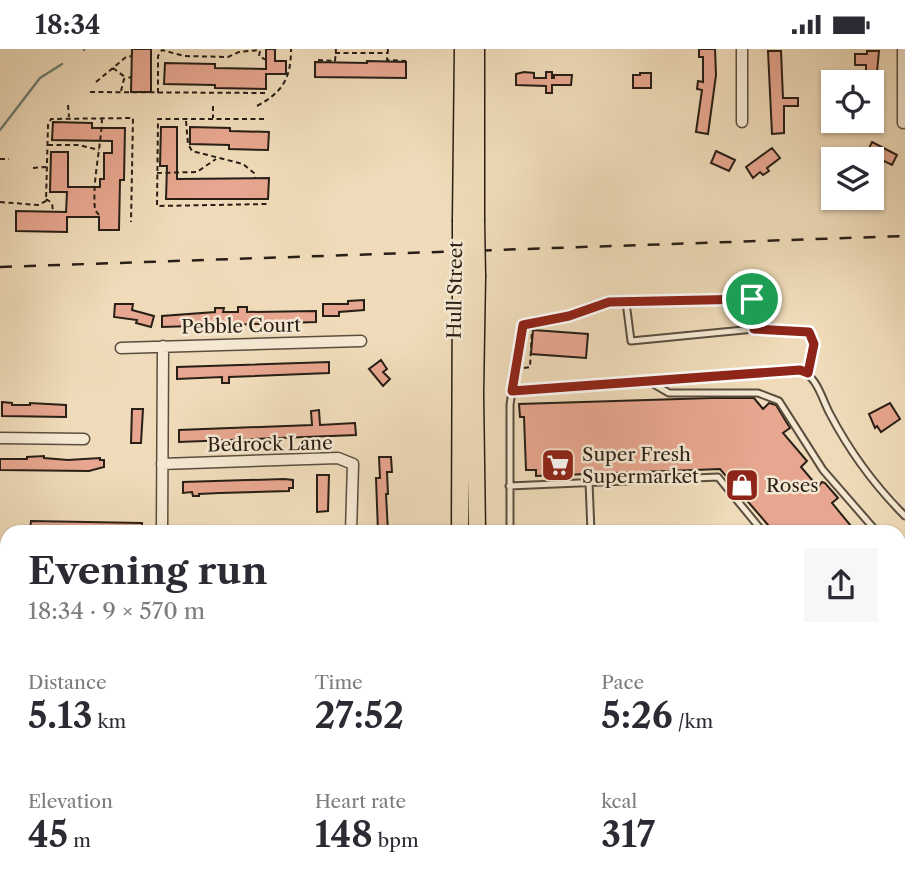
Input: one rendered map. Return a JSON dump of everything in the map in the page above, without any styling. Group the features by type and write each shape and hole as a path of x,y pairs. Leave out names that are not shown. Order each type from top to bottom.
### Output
{"main road":[{"name":"Hull Street","path":"460,525 469,277 463,49"},
{"name":"Hull Street","path":"469,220 476,49"},
{"name":"Hull Street","path":"469,277 475,393 477,525"}],"street":[{"path":"742,49 742,122"},
{"path":"903,49 903,123"},
{"name":"Pebble Court","path":"121,348 361,341"},
{"path":"162,525 163,346"},
{"path":"0,438 84,439"},
{"name":"Bedrock Lane","path":"162,464 338,458 353,464 352,525"}],"lane":[{"path":"510,525 512,391 523,325 569,316 609,302 752,299 754,329"},
{"path":"626,302 631,341 754,329 809,332 814,344 808,373"},
{"path":"512,391 800,370 808,373 856,459 885,496 905,516"},
{"path":"650,382 669,393 758,393 779,401 823,470 871,525"},
{"path":"509,486 718,477 757,525"},
{"path":"589,482 591,525"},
{"path":"845,896 856,896"}],"path":[{"path":"158,93 158,56 162,50 184,55 228,57 239,52 260,49 260,56 266,59"},
{"path":"257,106 279,89 289,76 291,49"},
{"path":"387,49 387,60 406,61"},
{"path":"318,60 335,61 335,51 387,54"},
{"path":"96,82 126,57 132,56"},
{"path":"113,68 126,78 131,77"},
{"path":"120,92 126,78"},
{"path":"90,92 265,93"},
{"path":"68,105 69,118"},
{"path":"213,106 213,119"},
{"path":"99,215 95,210 94,180 100,150 102,118"},
{"path":"0,202 38,205 46,199 50,120 133,118 131,222"},
{"path":"264,119 158,119 157,206 268,204"},
{"path":"185,119 190,149 197,154 247,167 254,173 255,178"},
{"path":"48,145 79,145 100,150"},
{"path":"0,159 9,159"},
{"path":"157,173 198,172 217,159"},
{"path":"33,167 47,167"},
{"path":"46,199 52,203 53,211"},
{"path":"523,368 530,367 532,330"}],"building":[{"path":"132,49 151,49 151,92 131,92"},
{"path":"266,49 275,49 275,61 286,61 286,74 266,74 266,89 164,84 165,63 266,69"},
{"path":"699,49 715,49 716,75 708,134 696,132 702,90 697,89 698,81 703,82 703,57 699,57"},
{"path":"768,51 781,51 783,98 798,98 798,106 784,106 784,133 772,134"},
{"path":"867,51 879,51 877,70 866,70 866,65 855,65 855,54 867,54"},
{"path":"315,62 406,62 406,78 315,77"},
{"path":"546,72 552,72 552,78 554,75 572,75 571,85 552,85 552,93 546,93 546,86 516,85 516,74 534,73 534,78 546,78"},
{"path":"651,73 651,88 633,88 633,75"},
{"path":"53,122 92,123 92,128 125,128 119,230 99,230 99,217 67,217 67,232 16,231 16,211 66,212 67,192 50,192 51,152 68,152 68,187 100,187 100,179 104,179 104,153 112,153 112,141 52,140"},
{"path":"161,127 177,127 177,179 269,178 268,199 166,199 167,166 160,166"},
{"path":"190,127 269,132 268,150 190,144"},
{"path":"772,148 780,158 767,168 769,171 763,175 760,172 753,178 746,167"},
{"path":"884,148 897,155 892,165 884,161"},
{"path":"716,151 735,160 729,171 711,163"},
{"path":"364,300 364,310 339,312 339,316 323,316 323,304 348,304 348,301"},
{"path":"115,304 133,304 132,310 154,316 151,327 136,323 137,320 114,317"},
{"path":"238,307 247,307 247,312 316,311 316,322 162,327 162,316 215,312 215,308 224,308 223,312 238,312"},
{"path":"533,330 588,334 586,358 531,354"},
{"path":"381,360 387,369 383,372 390,379 383,386 369,369"},
{"path":"329,362 329,373 229,377 229,383 222,383 222,377 177,379 177,367"},
{"path":"754,398 763,409 769,403 776,405 790,428 783,433 807,461 801,467 818,487 822,482 825,483 838,498 832,503 850,525 768,525 720,469 536,476 536,470 526,470 524,417 520,417 519,404"},
{"path":"2,402 12,405 66,405 66,417 2,416"},
{"path":"890,403 900,419 881,432 877,426 875,428 869,414"},
{"path":"132,409 143,409 141,443 131,443"},
{"path":"319,410 320,425 355,423 356,435 179,442 179,430 312,425 311,411"},
{"path":"44,456 68,460 100,458 104,460 104,467 89,471 0,470 0,459"},
{"path":"379,457 391,457 392,472 387,472 388,525 378,525 376,478 380,478"},
{"path":"317,475 329,475 328,511 317,512"},
{"path":"293,480 293,488 289,488 289,491 199,496 193,496 192,492 183,493 183,482"},
{"path":"31,521 142,523 142,525 31,525"}],"waterway":[{"path":"0,130 40,78 62,64"}],"railway":[{"path":"0,267 905,236"}],"place":[{"name":"Super Fresh Supermarket","path":"558,465"},
{"name":"Roses","path":"742,485"}],"route":[{"path":"752,299 754,329 809,332 814,344 808,373 800,370 512,391 523,325 569,316 609,302 752,299"}]}
